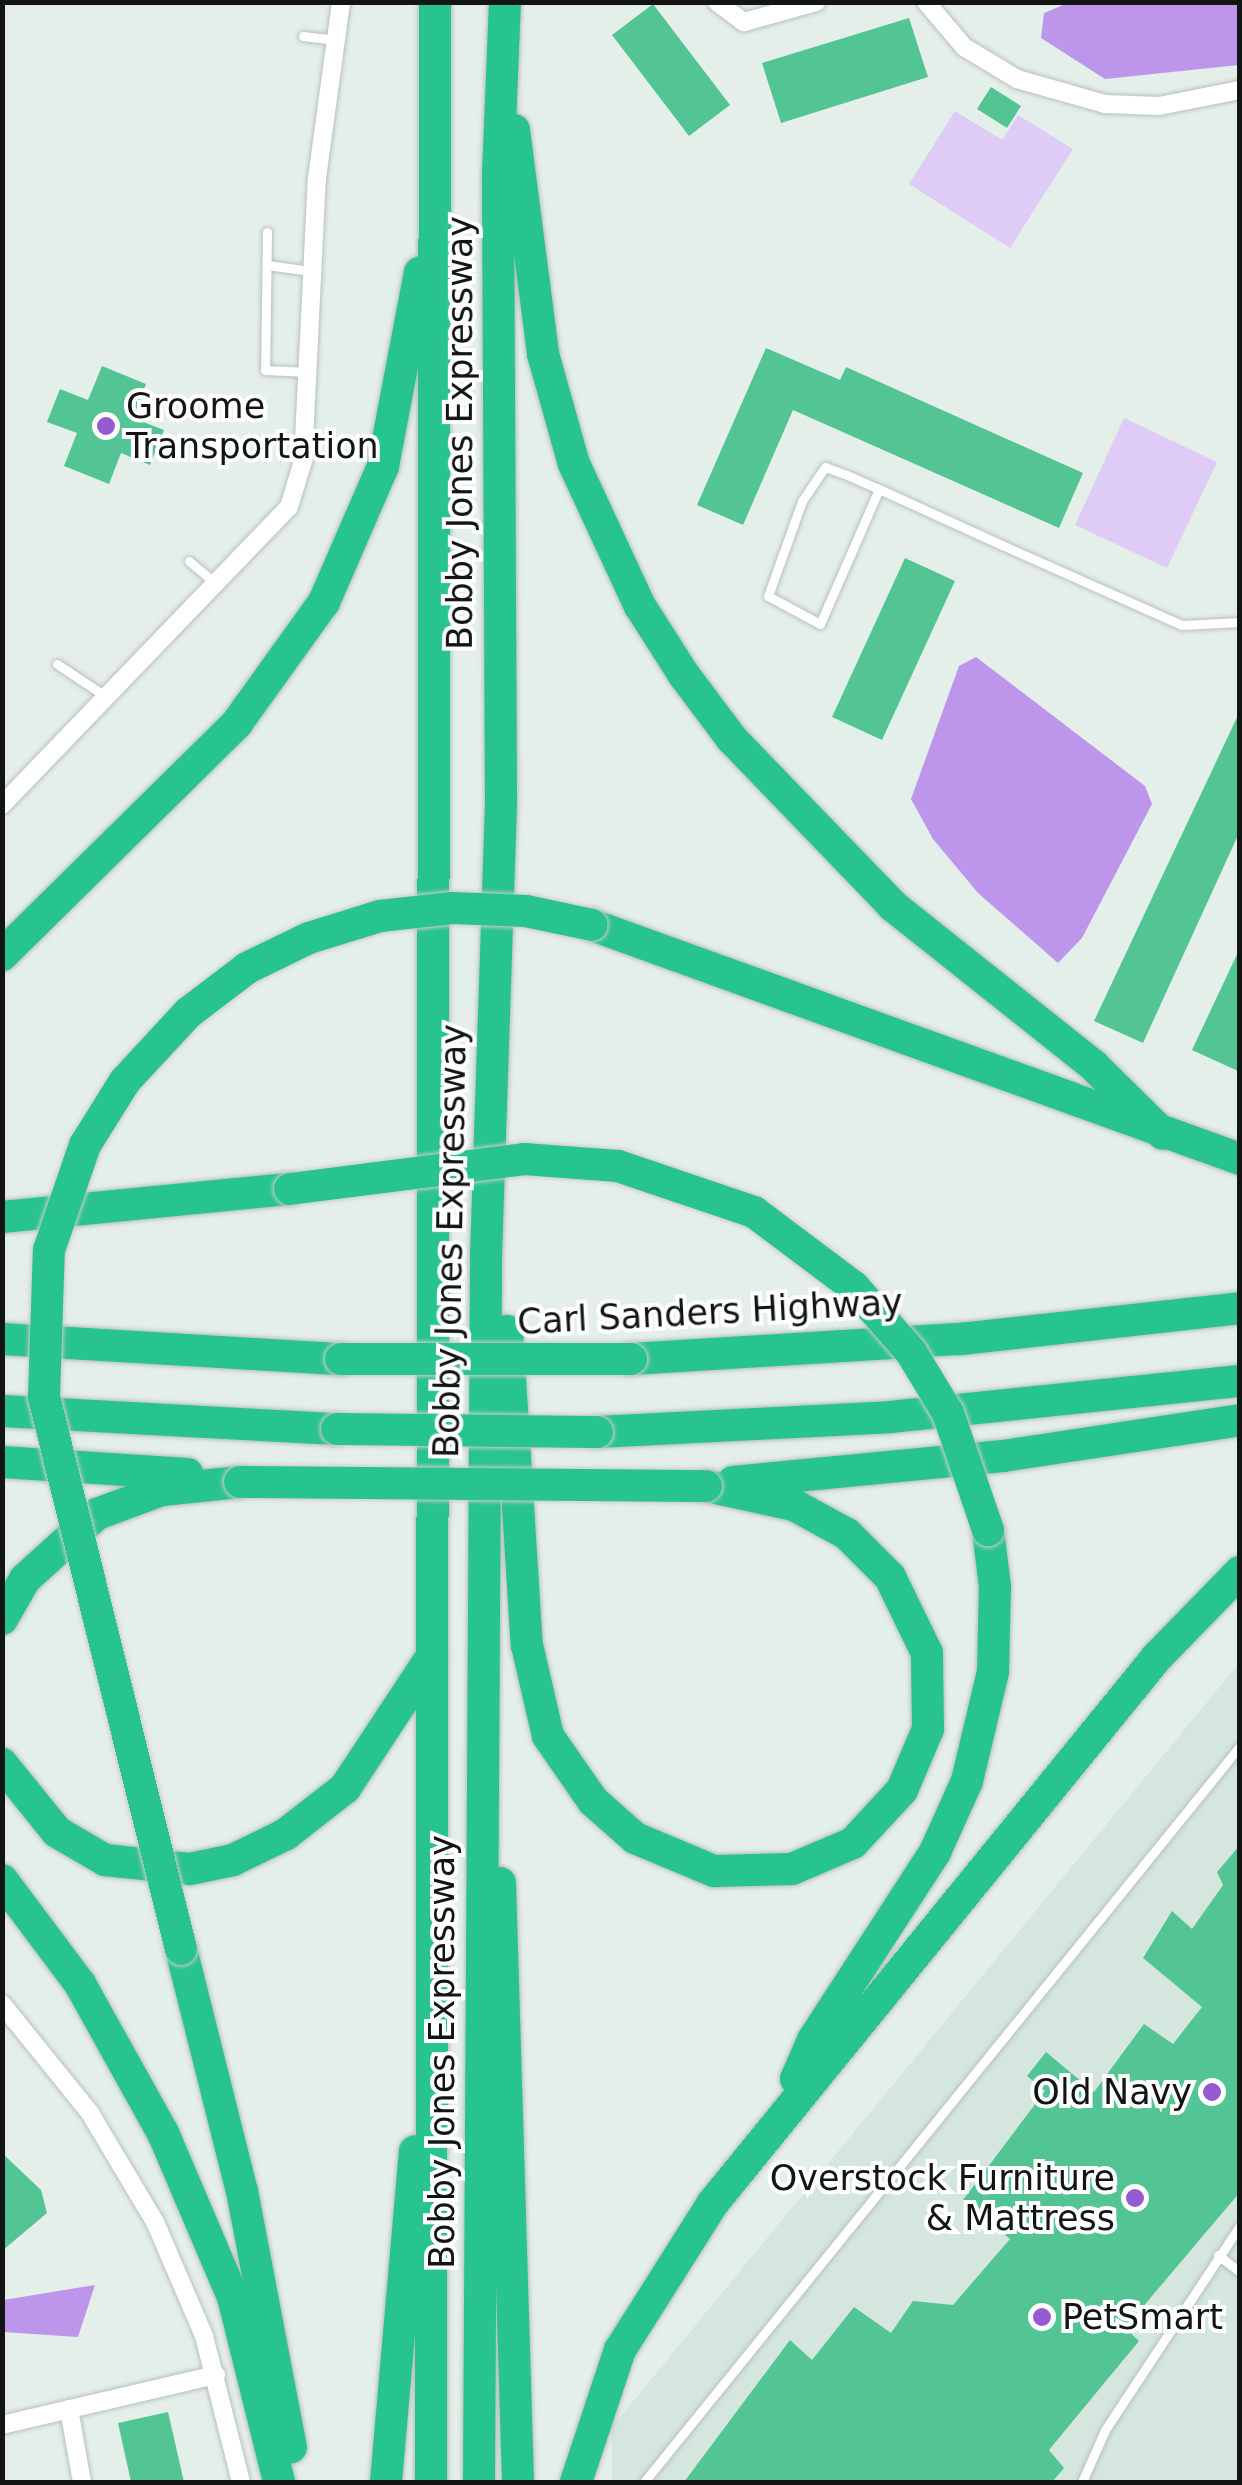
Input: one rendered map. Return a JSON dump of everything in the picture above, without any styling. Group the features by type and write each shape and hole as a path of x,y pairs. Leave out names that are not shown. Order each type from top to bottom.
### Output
{"highway":[{"name":"Bobby Jones Expressway","path":"431,2482 438,352 432,193 435,2"},
{"name":"Bobby Jones Expressway","path":"479,2482 488,1138 494,1077 502,760 498,175 505,2"},
{"path":"504,74 543,354 574,464 640,606 732,739 880,894 967,971 1093,1065 1163,1134"},
{"path":"2,955 237,723 324,602 358,533 393,430 432,193"},
{"path":"296,2482 242,2191 44,1398 49,1250 85,1144 125,1080 188,1013 246,968 309,938 380,916 453,908 526,910 592,925 1240,1159"},
{"path":"494,1077 503,1137 507,1334 528,1645 548,1736 593,1801 646,1844 714,1871 792,1869 853,1844 902,1790 928,1729 927,1653 898,1588 847,1534 794,1505 706,1486"},
{"path":"2,1217 524,1159 618,1166 754,1212 854,1286 911,1352 948,1413 988,1530 995,1587 992,1672 967,1781 935,1852 814,2040 772,2133"},
{"name":"Carl Sanders Highway","path":"2,1340 342,1359 631,1359 961,1340 1240,1308"},
{"path":"2,1410 337,1430 597,1432 890,1417 1240,1380"},
{"path":"2,1462 240,1482 706,1486 1003,1456 1240,1420"},
{"path":"2,1619 25,1579 97,1514 162,1490 240,1482"},
{"path":"576,2482 620,2350 656,2284 772,2133 1157,1656 1240,1572"},
{"path":"2,1764 57,1832 105,1860 190,1870 233,1860 286,1834 345,1788 432,1656"},
{"path":"483,1751 506,1933 518,2482"},
{"path":"2,1880 98,2014 163,2133 234,2297 279,2482"},
{"path":"386,2482 435,1937"}],"street":[{"path":"2,805 218,586 289,506 303,461 311,270 341,2"},
{"path":"717,2 744,22 816,2"},
{"path":"926,2 964,46 1017,79 1105,104 1159,106 1240,90"},
{"path":"2,2004 90,2113 134,2181 179,2271 216,2375 241,2482"},
{"path":"2,2425 216,2375"},
{"path":"69,2410 82,2482"}],"lane":[{"path":"303,36 336,40"},
{"path":"266,232 265,370 308,372"},
{"path":"267,265 311,270"},
{"path":"878,489 820,624 768,596 802,502 825,467 878,489 1182,625 1240,622"},
{"path":"188,561 218,586"},
{"path":"57,664 108,698"},
{"path":"644,2482 1240,1746"},
{"path":"1082,2482 1105,2430 1240,2225"},
{"path":"1218,2255 1240,2272"}],"shaded area":[{"path":"1068,3 1239,3 1239,65 1105,79 1041,38 1044,13"},
{"path":"955,111 1002,140 1018,115 1073,149 1010,248 909,184"},
{"path":"1124,418 1217,462 1167,568 1075,525"},
{"path":"976,657 1145,786 1152,804 1082,938 1058,963 978,893 933,839 911,799 959,666"},
{"path":"1239,1663 1239,2482 612,2482 612,2427"},
{"path":"95,2285 78,2337 3,2332 3,2300"}],"building":[{"path":"653,4 730,105 689,136 612,35"},
{"path":"909,18 928,77 781,123 762,63"},
{"path":"991,87 1021,106 1007,128 977,109"},
{"path":"766,348 840,380 846,367 1083,473 1059,528 793,410 743,525 697,505"},
{"name":"Groome Transportation","path":"102,366 146,384 133,418 164,430 150,465 121,453 109,484 64,466 77,433 47,422 60,389 88,400"},
{"path":"905,558 955,581 882,740 832,717"},
{"path":"1240,711 1240,831 1143,1043 1094,1021"},
{"path":"1240,948 1240,1072 1192,1050"},
{"path":"1240,1845 1240,2192 1125,2328 1139,2341 1049,2450 1064,2468 1052,2482 684,2482 790,2340 812,2360 854,2307 891,2333 913,2301 953,2305 1010,2239 963,2200 1045,2091 1027,2076 1046,2052 1094,2092 1144,2024 1173,2044 1202,2007 1143,1958 1172,1911 1192,1929 1223,1885 1217,1872"},
{"path":"2,2153 41,2190 47,2213 2,2251"},
{"path":"168,2412 184,2482 131,2482 118,2423"}],"place":[{"name":"Groome Transportation","path":"106,426"},
{"name":"Old Navy","path":"1212,2092"},
{"name":"Overstock Furniture & Mattress","path":"1135,2198"},
{"name":"PetSmart","path":"1042,2317"}]}
